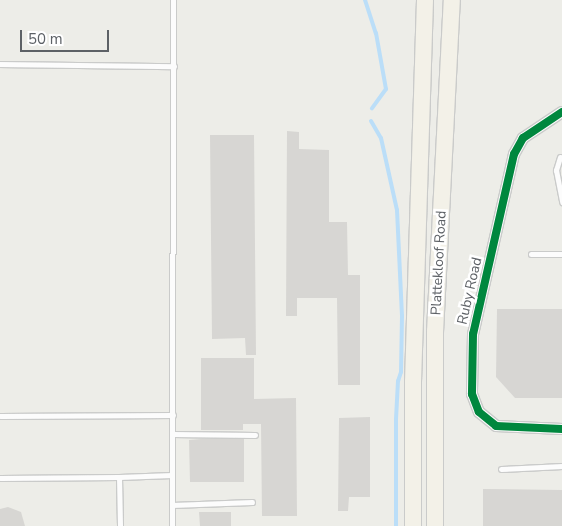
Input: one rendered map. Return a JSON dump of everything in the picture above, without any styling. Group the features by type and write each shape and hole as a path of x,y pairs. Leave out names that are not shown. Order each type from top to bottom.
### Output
{"main road":[{"name":"Plattekloof Road","path":"413,526 413,382 425,0"},
{"name":"Plattekloof Road","path":"435,526 435,332 452,0"}],"street":[{"name":"Ruby Road","path":"562,112 523,138 514,154 473,334 472,394 479,412 496,426 562,429"}],"lane":[{"path":"172,526 173,0"},
{"path":"0,64 174,66"},
{"path":"560,157 556,170 562,202"},
{"path":"531,254 562,254"},
{"path":"0,416 172,415"},
{"path":"173,434 255,435"},
{"path":"501,469 562,466"},
{"path":"0,478 172,475"},
{"path":"119,477 120,526"},
{"path":"172,505 252,502"}],"building":[{"path":"287,131 299,132 299,149 329,150 329,222 347,222 348,275 360,275 360,385 338,385 337,298 297,298 297,316 286,316"},
{"path":"210,135 254,135 256,355 246,355 245,338 212,339"},
{"path":"497,309 562,309 562,398 515,398 496,377"},
{"path":"201,358 254,358 254,399 296,398 297,516 262,516 261,424 243,424 243,430 201,430"},
{"path":"370,417 370,497 349,497 348,511 338,511 339,418"},
{"path":"244,439 244,482 190,482 189,440"},
{"path":"483,489 562,490 562,526 483,526"},
{"path":"8,507 21,512 25,526 0,526 0,509"},
{"path":"199,512 231,512 231,526 200,526"}],"waterway":[{"path":"365,0 376,33 386,89 372,108"},
{"path":"371,121 381,138 397,210 402,316 401,372 398,381 396,420 396,526"}],"cycle path":[{"path":"562,112 523,138 514,154 473,334 472,394 479,412 496,426 562,429"}]}
